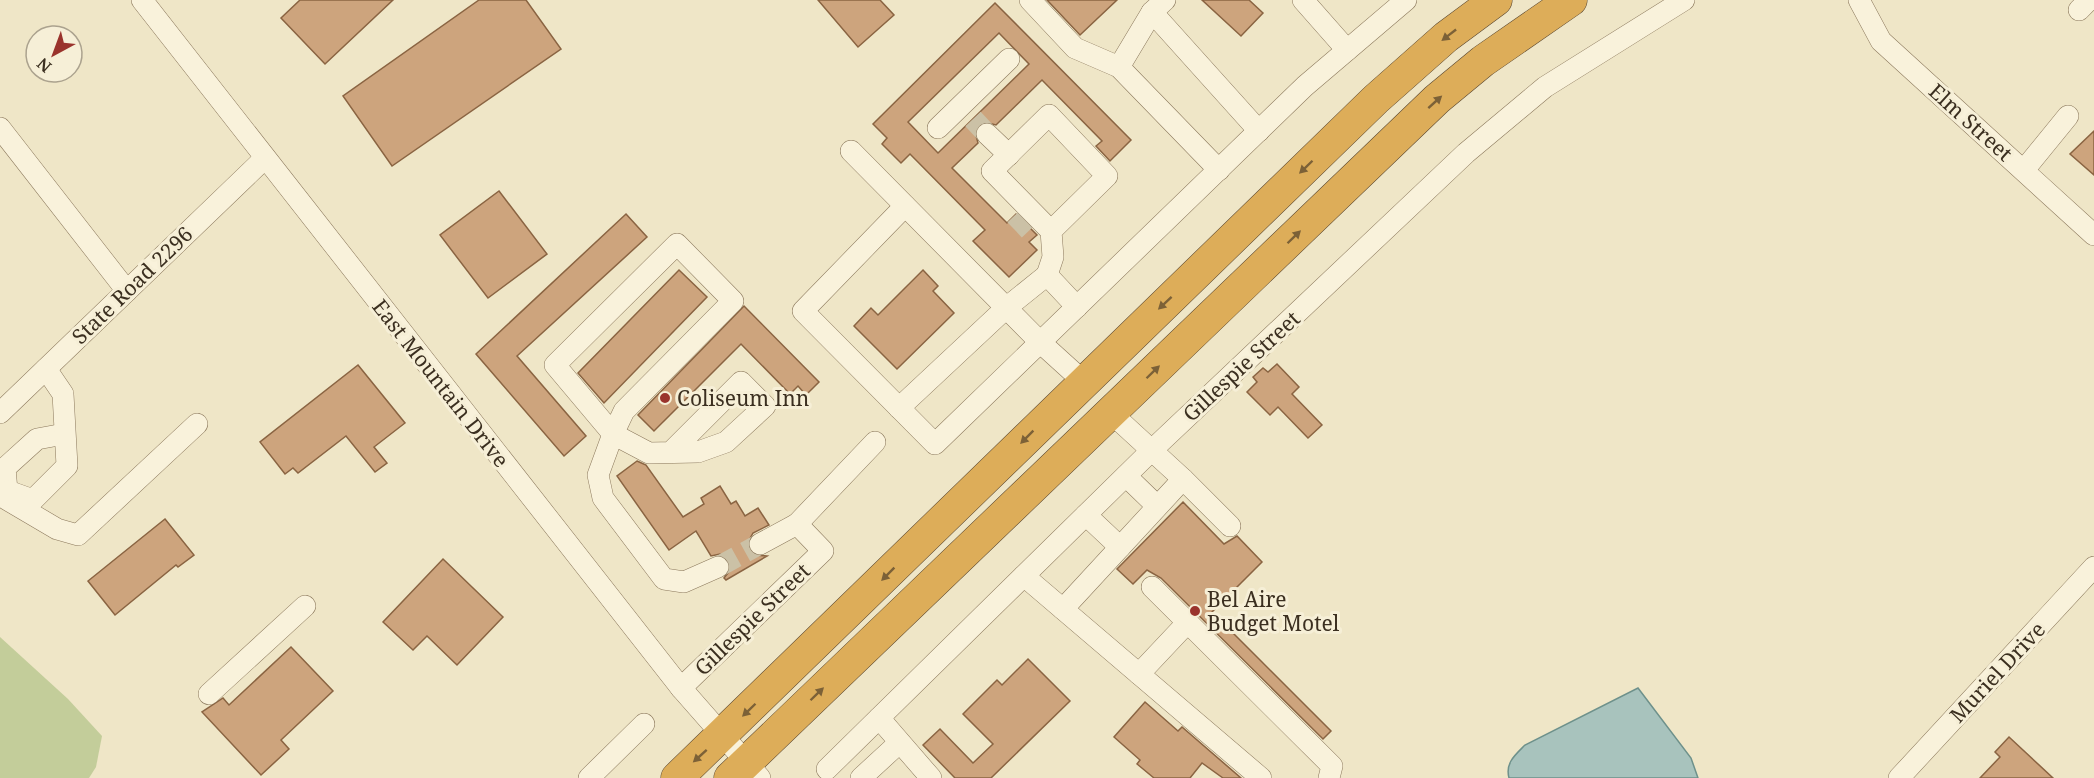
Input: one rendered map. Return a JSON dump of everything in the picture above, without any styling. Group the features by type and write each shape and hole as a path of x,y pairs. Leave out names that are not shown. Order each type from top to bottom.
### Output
{"highway":[{"path":"677,778 1376,99 1446,36 1496,0"},
{"path":"745,773 888,626 1437,99 1492,55 1571,0"},
{"path":"888,626 912,592 957,541 1088,406 1092,397 1084,382"}],"street":[{"name":"East Mountain Drive","path":"142,0 681,687 723,735 745,773"},
{"path":"1030,0 1075,48 1119,67 1219,170"},
{"path":"1303,0 1347,50"},
{"path":"905,206 803,311 935,444 1259,131 1347,50 1406,0"},
{"name":"Gillespie Street","path":"827,769 1152,450 1466,153 1545,87 1684,0"},
{"name":"Elm Street","path":"1859,0 1881,41 2094,235"},
{"path":"1119,67 1158,6 1259,131"},
{"path":"938,128 974,119 1009,59"},
{"path":"899,408 1006,308 1047,275 1053,256 1046,236 1014,194 992,171 1049,115 1107,176 1046,236"},
{"path":"2024,170 2068,116"},
{"path":"974,119 1009,155"},
{"path":"0,128 127,291"},
{"path":"851,151 1041,343 1084,382"},
{"name":"State Road 2296","path":"0,413 265,158"},
{"path":"1014,194 1010,205 1015,215"},
{"path":"671,452 649,453 613,434 555,365 677,244 733,301 624,411 613,434 598,475 603,498 664,579 684,582 718,567"},
{"path":"1047,275 1077,307"},
{"path":"3,494 33,500 67,466 63,394 46,369"},
{"path":"1111,413 1230,526"},
{"path":"3,494 57,530 78,535 197,424"},
{"path":"3,494 5,468 37,439 64,434"},
{"path":"760,544 797,524 875,442"},
{"path":"1126,476 1157,507"},
{"path":"1063,609 1183,479"},
{"path":"1086,515 1120,547"},
{"name":"Gillespie Street","path":"681,687 823,551 797,524"},
{"name":"Muriel Drive","path":"1899,778 2094,567"},
{"path":"1024,576 1261,778"},
{"path":"1152,587 1332,766 1329,778"},
{"path":"209,694 304,606"},
{"path":"1139,674 1187,623"},
{"path":"879,718 931,778"},
{"path":"589,778 644,723"},
{"path":"861,778 900,743"}],"green space":[{"path":"0,637 68,699 102,736 96,767 89,778 0,778"}],"water":[{"path":"1638,688 1691,758 1698,778 1509,778 1508,768 1514,756 1525,745"}],"building":[{"path":"300,0 393,0 325,64 281,18"},
{"path":"479,0 526,0 561,49 392,166 343,96"},
{"path":"818,0 880,0 894,15 858,47"},
{"path":"1047,0 1117,0 1080,35"},
{"path":"1202,0 1249,0 1263,13 1241,36"},
{"path":"995,3 1131,140 1110,161 1096,146 1102,141 1042,80 996,125 984,122 977,126 975,132 978,143 952,168 1007,223 1016,214 1037,235 1029,242 1037,250 1009,277 973,241 985,230 910,154 901,163 882,144 887,138 873,124","holes":["999,33 1029,64 938,153 908,122"]},
{"path":"2094,131 2094,175 2070,154"},
{"path":"499,191 547,254 488,298 440,235"},
{"path":"626,214 647,237 517,356 586,436 564,456 476,354"},
{"path":"679,270 707,297 604,403 578,373"},
{"path":"923,270 938,286 933,291 954,313 897,369 854,326 871,308 878,315"},
{"path":"744,306 819,382 806,395 798,386 790,394 741,344 654,431 638,415"},
{"path":"1277,364 1299,387 1292,394 1322,425 1308,438 1278,407 1270,415 1247,392 1257,382 1253,377 1263,368 1268,372"},
{"path":"358,365 405,423 374,447 387,463 375,472 346,436 298,473 293,468 285,474 260,442"},
{"path":"637,461 646,465 683,517 704,504 701,498 720,486 731,504 736,501 745,516 758,508 769,525 753,533 747,544 754,555 767,556 726,580 724,578 731,569 729,561 720,554 711,556 696,531 669,550 617,476"},
{"path":"1183,502 1224,544 1237,536 1262,562 1212,612 1331,731 1323,739 1161,578 1147,570 1133,584 1117,569"},
{"path":"165,519 194,555 178,567 176,565 115,615 88,581"},
{"path":"443,559 503,617 457,665 427,636 413,650 383,622"},
{"path":"291,647 333,691 281,740 289,749 261,775 202,712 223,698 229,705"},
{"path":"1028,659 1070,701 991,778 955,778 923,745 940,729 973,763 993,744 963,714 997,680 1002,685"},
{"path":"1145,702 1178,731 1182,727 1241,778 1223,778 1202,763 1190,778 1154,778 1137,764 1140,760 1114,737"},
{"path":"2009,737 2053,778 1980,778 2000,757 1995,752"}],"tunnel":[{"path":"973,119 987,134"},
{"path":"1015,215 1035,236"},
{"path":"718,567 760,544"}],"place":[{"name":"Coliseum Inn","path":"665,398"},
{"name":"Bel Aire Budget Motel","path":"1195,611"}]}
